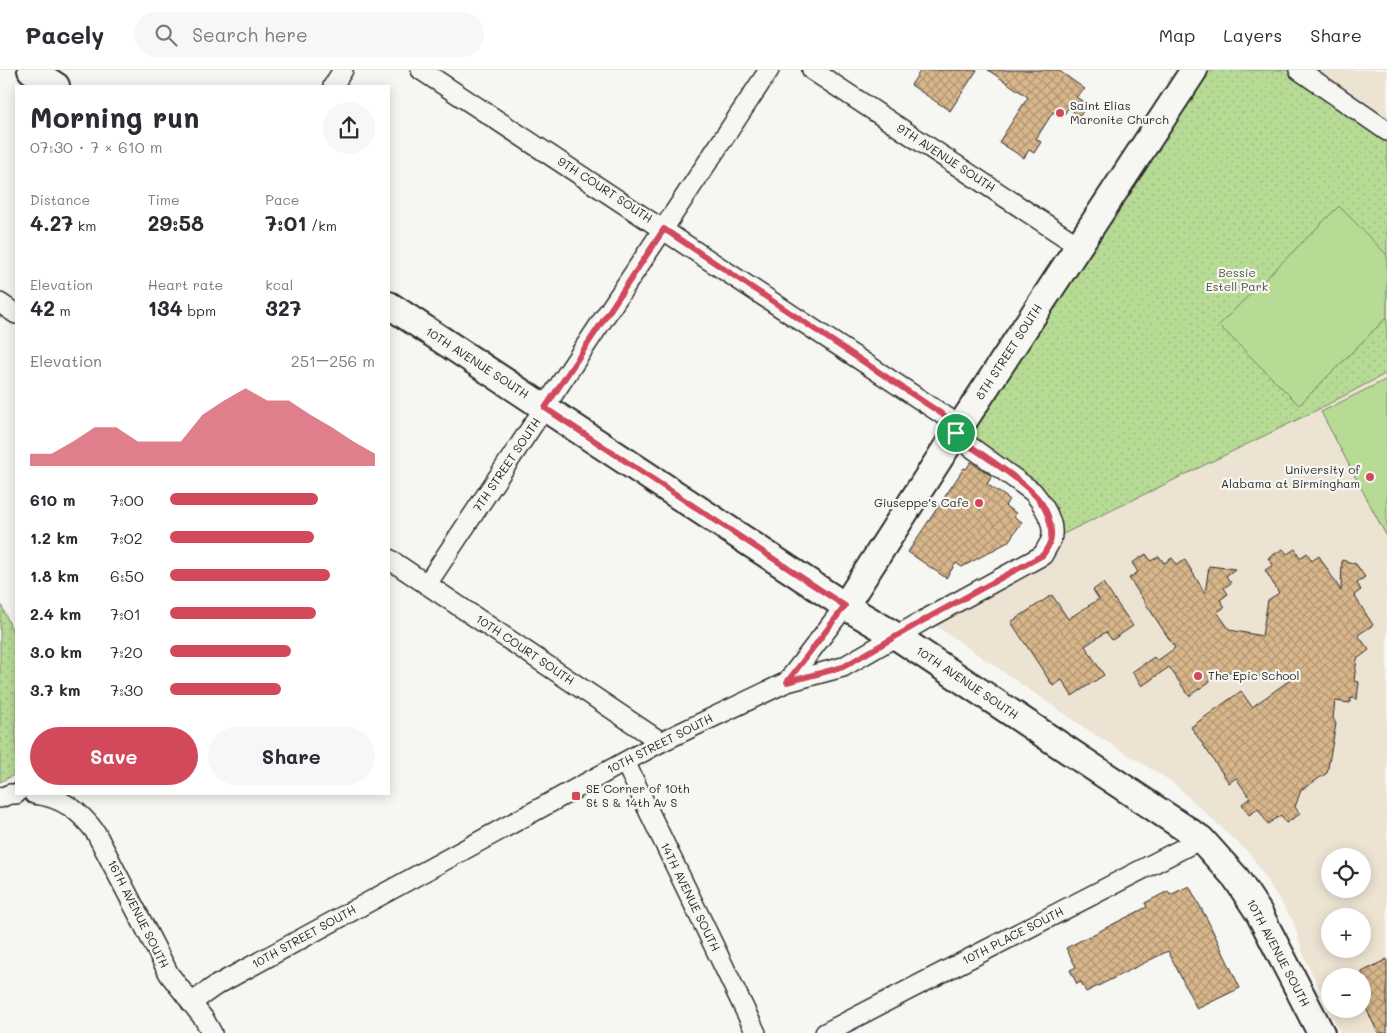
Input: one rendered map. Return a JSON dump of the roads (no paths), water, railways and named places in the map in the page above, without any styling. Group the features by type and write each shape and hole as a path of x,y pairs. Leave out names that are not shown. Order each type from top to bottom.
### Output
{"street":[{"path":"31,70 54,85"},
{"path":"333,85 343,70"},
{"name":"9TH COURT SOUTH","path":"421,70 948,418 956,433 964,442 1026,485 1033,492 1047,513 1051,526 1051,540"},
{"name":"7TH STREET SOUTH","path":"427,584 769,70"},
{"name":"9TH AVENUE SOUTH","path":"812,70 1079,246"},
{"name":"8TH STREET SOUTH","path":"787,682 845,606 1194,70"},
{"path":"1298,70 1387,131"},
{"path":"0,303 15,313"},
{"name":"10TH AVENUE SOUTH","path":"390,306 845,606 896,636 1200,839 1236,878 1259,913 1320,1033"},
{"name":"10TH STREET SOUTH","path":"191,1003 215,986 661,742 787,682 843,667 1043,555 1051,540"},
{"name":"10TH COURT SOUTH","path":"390,560 661,742"},
{"name":"14TH AVENUE SOUTH","path":"625,762 756,1033"},
{"path":"0,798 15,794"},
{"name":"16TH AVENUE SOUTH","path":"38,795 60,801 75,809 86,818 96,832 169,974 212,1033"},
{"name":"10TH PLACE SOUTH","path":"825,1033 1200,839"}],"place":[{"name":"Saint Elias Maronite Church","path":"1060,113"},
{"name":"University of Alabama at Birmingham","path":"1370,477"},
{"name":"Giuseppe's Cafe","path":"979,503"},
{"name":"The Epic School","path":"1198,676"},
{"name":"SE Corner of 10th St S & 14th Av S","path":"576,796"}],"park label":[{"name":"Bessie Estell Park","path":"1237,280"}]}
